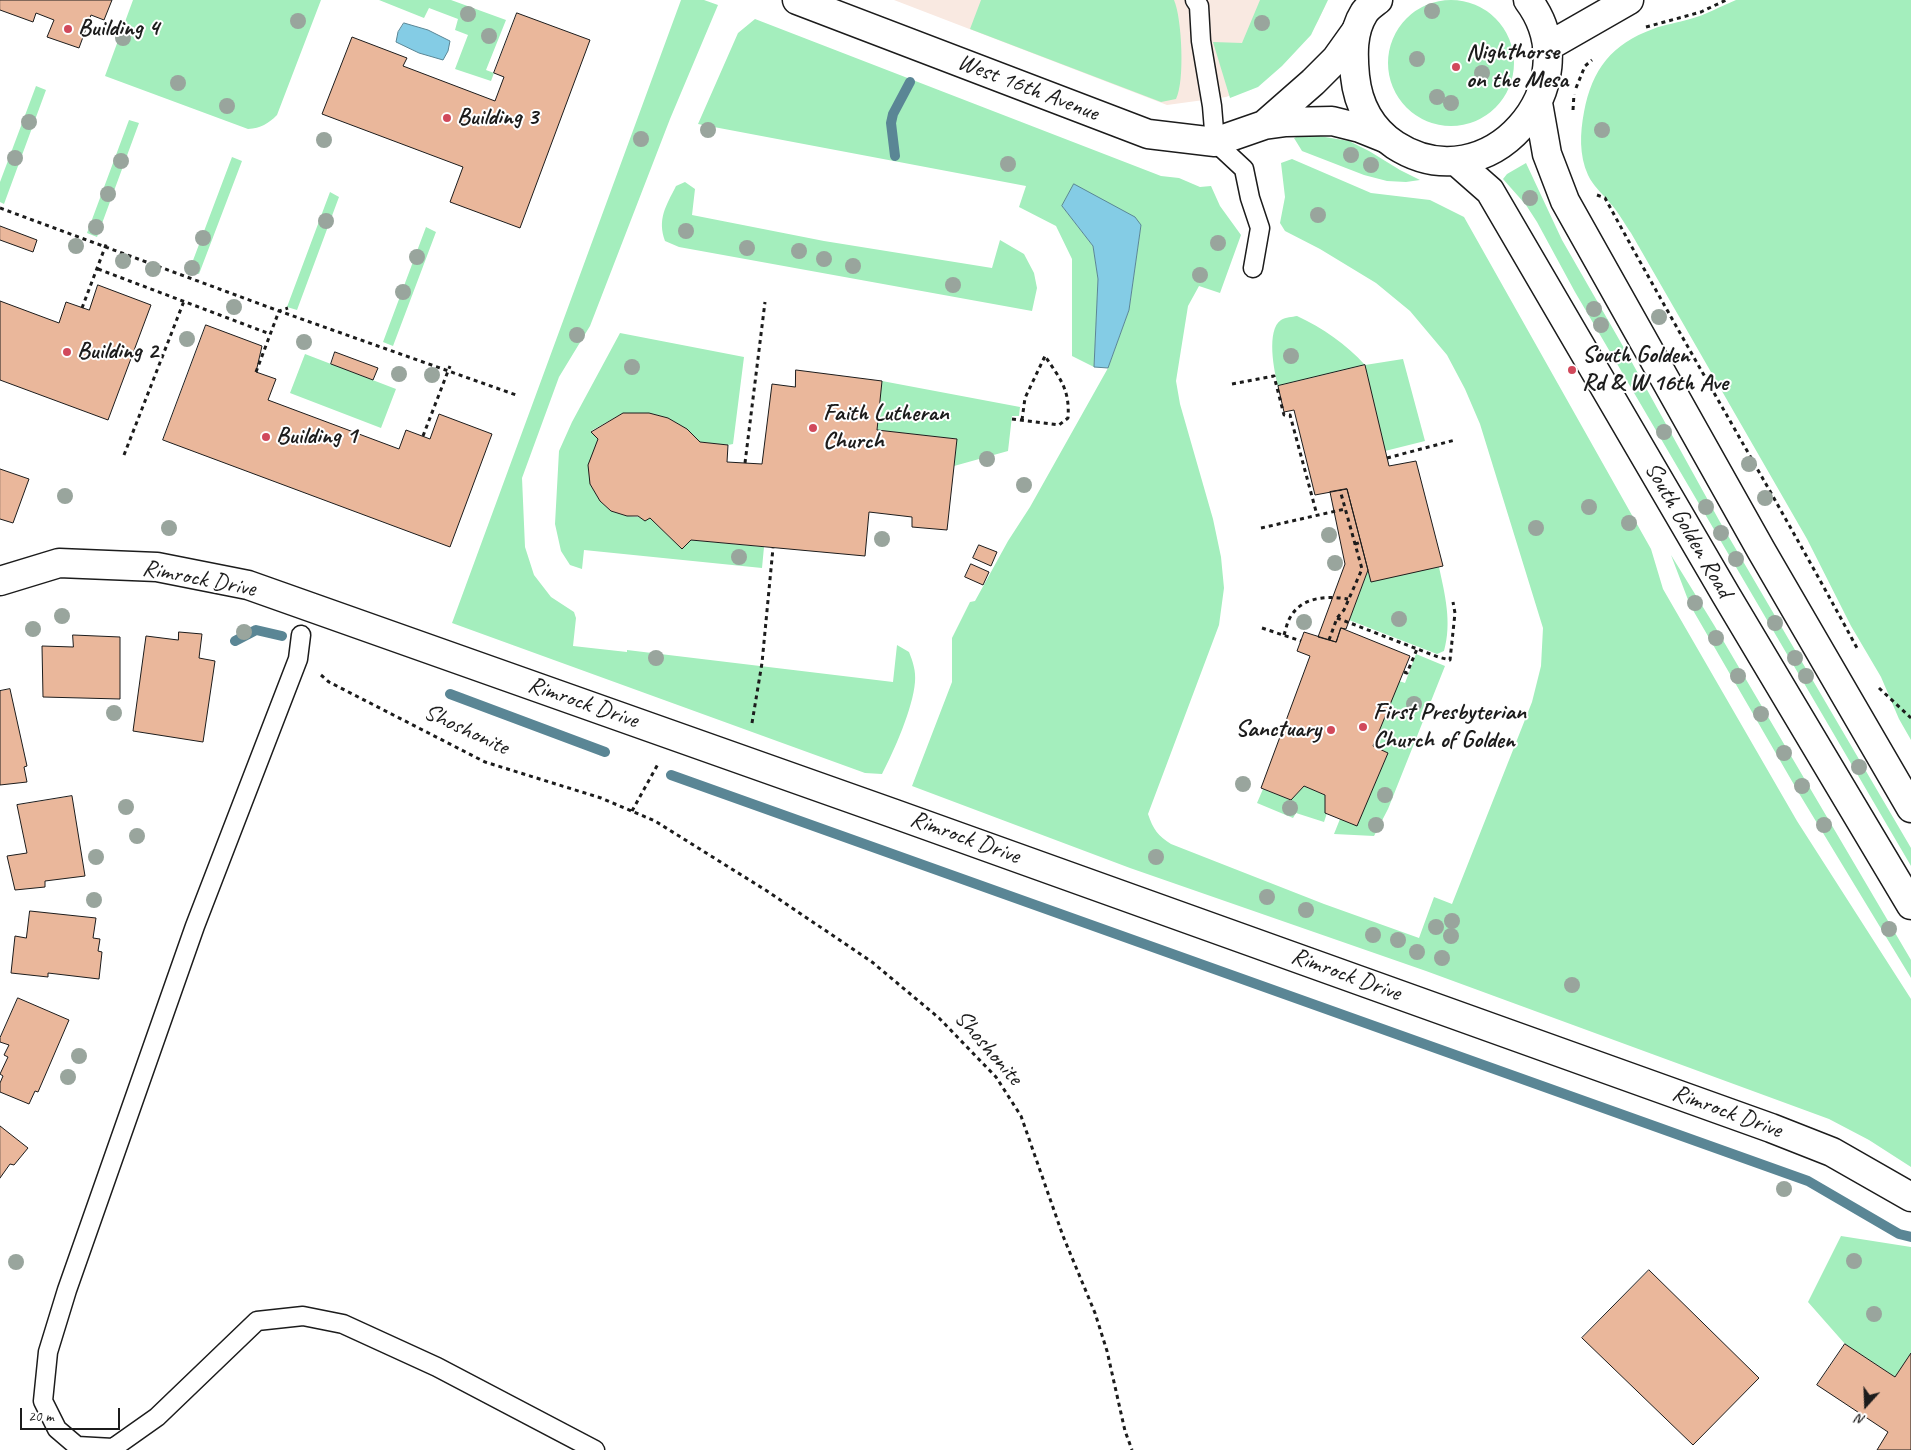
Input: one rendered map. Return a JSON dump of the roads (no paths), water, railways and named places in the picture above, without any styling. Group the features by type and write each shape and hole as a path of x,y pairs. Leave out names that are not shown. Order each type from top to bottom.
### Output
{"street":[{"name":"West 16th Avenue","path":"797,0 1148,134 1215,142 1264,125 1286,122 1332,121 1360,128 1386,138"},
{"path":"1365,11 1353,56 1356,91 1367,118 1386,138 1408,153 1429,160 1456,162 1490,152 1518,132 1538,103 1546,75 1547,46 1540,20 1528,0"},
{"path":"1547,46 1630,0"},
{"name":"West 16th Avenue","path":"1264,125 1314,82 1336,59 1365,11"},
{"path":"1538,103 1547,154 1565,202 1761,550 1911,808"},
{"name":"South Golden Road","path":"1456,162 1490,191 1726,595 1911,905"},
{"name":"Rimrock Drive","path":"0,581 59,563 157,567 248,585 675,735 1771,1128 1832,1152 1911,1197"}],"lane":[{"path":"1195,0 1199,6 1201,41 1212,106 1215,142 1244,169 1250,198 1260,228 1253,268"},
{"path":"301,635 298,659 195,926 68,1290 48,1352 43,1402 57,1428 77,1446 113,1448 157,1417 257,1322 303,1316 343,1324 437,1367 595,1450"}],"water":[{"path":"404,23 428,30 450,41 448,51 443,60 419,53 396,42 398,32"},
{"path":"1074,184 1135,217 1141,225 1129,310 1108,368 1094,367 1098,279 1093,246 1062,206"}],"waterway":[{"path":"895,156 891,123 893,114 910,82"},
{"path":"235,641 256,630 282,636"},
{"path":"450,694 605,752"},
{"path":"671,775 1808,1181 1899,1234 1911,1237"}],"place":[{"name":"Building 4","path":"68,29"},
{"name":"Nighthorse on the Mesa","path":"1456,67"},
{"name":"Building 3","path":"447,118"},
{"name":"Building 2","path":"67,352"},
{"name":"South Golden Rd & W 16th Ave","path":"1572,370"},
{"name":"Faith Lutheran Church","path":"813,428"},
{"name":"Building 1","path":"266,437"},
{"name":"First Presbyterian Church of Golden","path":"1363,727"},
{"name":"Sanctuary","path":"1331,730"}]}
